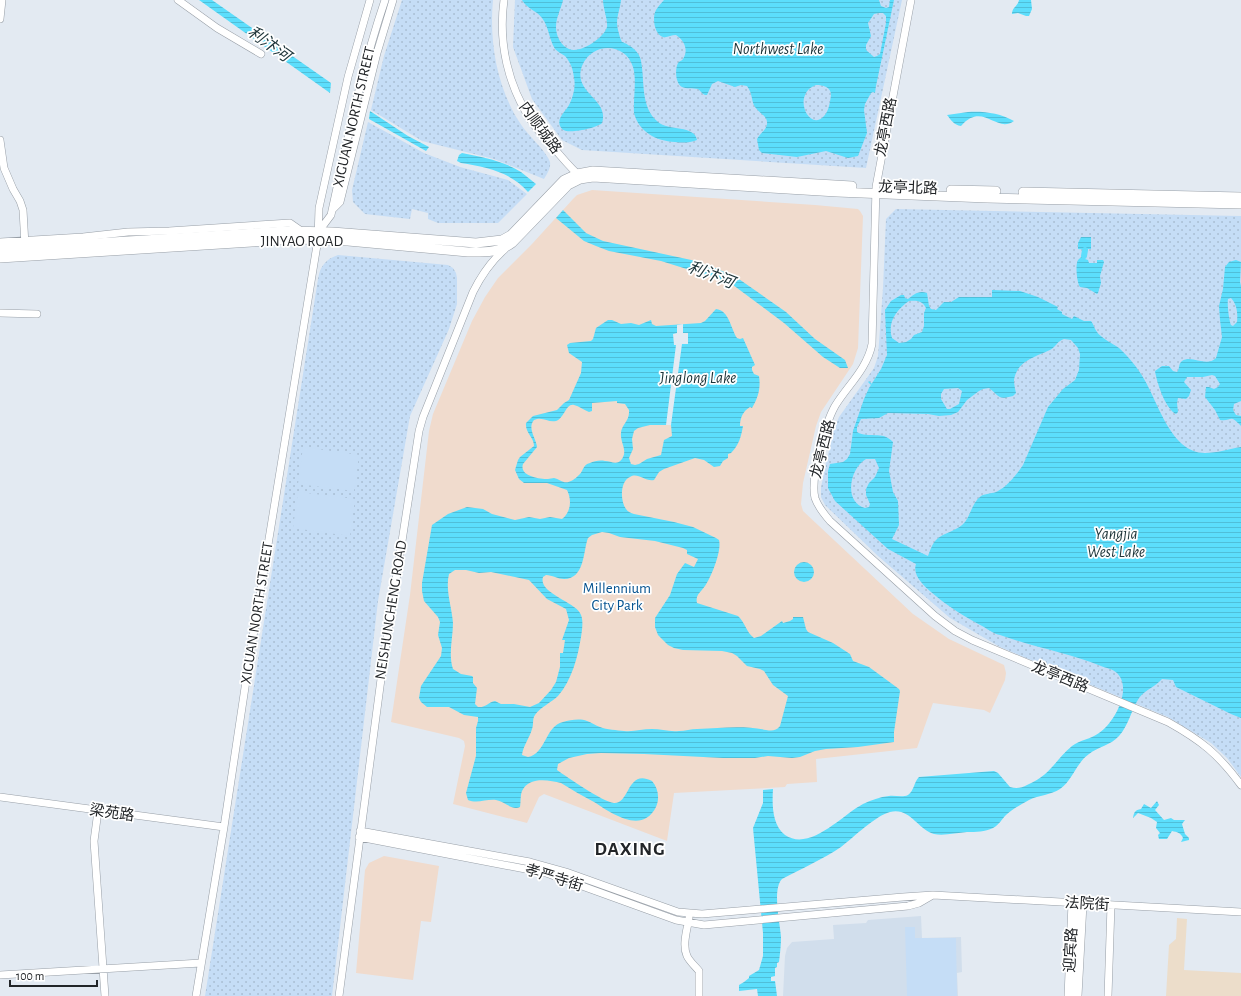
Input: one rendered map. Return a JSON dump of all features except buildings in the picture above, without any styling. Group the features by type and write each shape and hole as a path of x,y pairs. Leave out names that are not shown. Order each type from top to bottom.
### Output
{"main road":[{"name":"龙亭北路","path":"579,177 586,171 600,171 983,197 1241,204"},
{"name":"JINYAO ROAD","path":"0,258 291,239 318,235 468,243 502,240 511,235 564,180 579,177"},
{"name":"JINYAO ROAD","path":"0,249 25,244 300,230 348,241 468,252 487,252 500,250 508,246 568,185 579,177"},
{"name":"龙亭北路","path":"875,190 993,191 1241,197"},
{"name":"迎宾路","path":"1069,996 1077,904"},
{"name":"迎宾路","path":"1077,904 1077,996"}],"street":[{"path":"0,19 2,0"},
{"path":"178,0 217,28 261,54"},
{"name":"XIGUAN NORTH STREET","path":"196,996 318,235 318,208 348,77 370,0"},
{"name":"XIGUAN NORTH STREET","path":"318,235 331,215 365,68 385,0"},
{"path":"332,209 340,202 371,74 393,0"},
{"name":"内顺城路","path":"504,0 502,26 505,58 518,98 533,124 579,177"},
{"name":"龙亭西路","path":"911,0 875,190 872,344 866,362 835,406 826,426 814,479 814,494 817,503 830,521 935,616 955,632 1168,722 1197,739 1220,759 1241,785"},
{"path":"0,140 4,168 23,210 25,244 0,242"},
{"name":"NEISHUNCHENG ROAD","path":"339,996 383,664 420,425 472,292 491,262 508,246"},
{"path":"0,313 37,314"},
{"name":"梁苑路","path":"0,797 224,827"},
{"path":"98,811 94,841 105,996"},
{"name":"孝严寺街","path":"360,834 530,862 566,872 668,909 690,914 746,910"},
{"name":"孝严寺街","path":"360,834 546,873 671,918 704,925 908,906 919,903 933,895"},
{"name":"法院街","path":"746,910 933,895 1241,912"},
{"path":"1108,996 1111,905"},
{"path":"690,914 685,939 686,955 699,971 700,980 698,996"},
{"path":"0,975 201,963"}],"shaded area":[{"path":"402,0 493,0 492,32 501,81 513,112 522,126 545,153 550,162 549,169 544,179 494,159 422,141 371,110 384,56"},
{"path":"515,0 902,0 866,168 582,150 562,140 532,99 513,47"},
{"path":"368,122 424,153 460,167 508,180 527,194 498,223 438,223 428,219 428,213 412,209 410,219 365,214 353,202 352,190"},
{"name":"Millennium City Park","path":"592,190 815,205 858,209 860,211 863,216 858,348 853,364 821,412 816,426 803,483 801,504 803,511 913,614 949,639 1004,665 1006,673 1005,680 990,713 984,710 933,703 917,748 816,759 817,782 787,784 785,787 674,793 667,841 544,794 539,797 527,823 453,804 465,746 464,741 459,738 391,722 410,595 429,431 433,414 472,321 485,297 498,278 577,195"},
{"path":"896,209 1241,216 1241,777 1227,758 1211,743 1168,717 1000,647 950,618 878,556 825,505 821,497 821,487 833,432 839,417 874,368 878,356 886,219"},
{"path":"338,255 448,265 453,268 456,273 457,304 449,329 410,416 378,601 332,996 205,996 318,279 320,270 324,264"},
{"path":"303,447 359,455 354,491 298,484"},
{"path":"298,492 355,499 350,536 293,528"},
{"path":"384,856 439,866 431,922 421,921 413,980 356,973 365,870 369,863"},
{"path":"921,916 922,938 961,937 962,972 957,973 958,996 783,996 785,956 787,948 792,942 834,939 833,925 866,923 868,920"},
{"path":"1177,918 1187,919 1184,970 1241,973 1241,996 1166,996 1169,945 1176,939"},
{"path":"905,927 915,927 915,938 956,938 957,996 907,996"}],"water":[{"name":"利汴河","path":"199,0 212,0 331,83 330,93"},
{"path":"522,0 563,0 557,20 557,34 566,48 574,50 591,44 605,31 607,24 603,0 621,0 617,26 622,42 634,50 640,58 644,93 648,109 652,116 662,125 691,132 695,135 697,140 681,143 661,140 644,130 636,120 634,113 635,78 633,67 629,59 623,53 616,49 608,48 600,49 587,58 582,66 580,75 586,90 601,108 603,115 602,123 594,127 576,131 565,131 562,129 559,122 561,116 572,99 574,92 575,81 572,69 565,56 555,49 542,18"},
{"name":"Northwest Lake","path":"664,0 879,0 881,6 886,8 889,7 890,0 894,0 875,93 871,93 865,104 864,110 867,133 858,156 848,158 826,151 797,157 762,153 759,150 757,139 765,129 767,120 755,107 747,86 741,85 735,87 718,81 712,84 707,95 705,95 698,89 684,88 678,82 676,69 678,63 683,60 685,56 686,49 683,42 676,35 663,37 656,29 654,21 655,13","holes":["883,13 886,16 886,23 880,54 874,57 866,50 866,45 871,36 868,23 874,14","816,85 821,85 828,88 831,95 827,112 818,120 813,120 808,116 804,103 805,96 809,90"]},
{"path":"1019,0 1031,0 1032,9 1029,16 1018,13 1012,14"},
{"path":"370,111 408,136 429,147 426,151 369,119"},
{"path":"968,112 991,113 1014,121 1007,124 1001,124 976,116 969,119 961,126 951,120 947,115"},
{"path":"462,153 493,160 507,165 521,172 536,184 528,192 521,185 506,175 480,166 457,161 459,155"},
{"name":"利汴河","path":"563,210 586,233 603,241 696,261 736,277 786,312 815,339 845,360 848,368 840,368 823,357 784,323 733,285 722,280 661,261 609,251 584,241 556,218"},
{"path":"1081,237 1091,237 1091,249 1078,249 1078,243"},
{"path":"1083,256 1089,263 1097,263 1097,260 1103,260 1104,262 1100,276 1101,283 1097,294 1087,288 1080,287 1079,285 1077,262"},
{"path":"1236,260 1241,262 1241,401 1234,404 1233,410 1236,415 1241,416 1241,426 1232,419 1220,420 1215,410 1205,397 1206,387 1214,389 1220,384 1215,376 1187,377 1184,382 1191,390 1186,399 1178,398 1178,412 1176,414 1165,401 1155,371 1162,366 1169,366 1173,371 1177,372 1181,362 1186,359 1208,362 1216,358 1222,337 1219,306 1223,289 1225,267 1229,262","holes":["1231,298 1237,309 1237,322 1233,326 1231,325 1230,320 1228,299"]},
{"name":"Yangjia West Lake","path":"992,290 1020,291 1038,297 1058,307 1057,309 1062,312 1062,314 1072,319 1074,316 1084,321 1091,321 1099,334 1119,348 1136,366 1167,425 1174,436 1183,445 1193,451 1205,453 1241,447 1241,718 1176,687 1173,680 1162,679 1139,698 1119,736 1112,742 1085,758 1068,781 1060,789 1029,800 1008,813 999,824 993,828 980,832 938,835 923,828 908,815 903,813 897,811 884,814 871,822 841,847 782,879 777,890 781,937 780,956 777,967 775,968 775,976 771,977 771,981 775,981 777,996 758,996 757,989 739,991 739,985 759,970 763,956 763,933 753,828 763,803 763,790 773,789 775,820 781,831 785,835 795,839 805,839 826,830 869,801 886,796 908,795 912,791 919,777 994,771 998,773 1010,787 1017,788 1025,786 1042,777 1072,746 1096,735 1105,728 1116,714 1120,705 1123,688 1117,673 1076,657 996,634 956,611 928,590 922,583 917,576 915,568 916,564 888,549 835,501 828,488 828,471 830,464 843,462 850,454 853,431 864,399 887,355 885,310 891,301 901,295 904,295 905,298 908,299 916,293 924,292 927,293 929,306 931,309 936,310 944,302 951,302 959,297 992,297","holes":["909,301 917,301 923,304 926,308 922,332 914,335 906,342 899,343 892,338 891,327 894,317 900,308","1062,340 1071,340 1078,348 1080,354 1079,370 1075,380 1063,389 1048,407 1023,465 1012,480 998,491 981,496 965,522 959,527 939,537 932,546 928,556 892,539 899,525 898,501 893,492 889,471 893,442 884,436 866,435 857,432 857,427 861,419 879,418 888,413 928,414 939,416 951,415 958,412 967,400 979,391 989,388 1002,398 1013,396 1016,393 1014,380 1019,368 1028,360 1052,349","958,388 962,391 959,404 947,409 941,399 941,394 944,389","866,459 875,459 879,468 875,477 866,489 866,495 870,504 869,507 865,508 858,505 851,492 853,477 860,463"]},
{"name":"Jinglong Lake","path":"716,309 720,310 727,316 737,338 743,338 755,365 752,367 752,370 754,374 759,376 759,389 756,400 752,408 750,407 741,418 740,426 743,426 739,441 734,450 728,454 728,458 723,461 720,466 714,467 704,460 695,458 664,469 659,472 654,480 648,480 639,476 630,477 624,483 623,487 622,496 624,505 629,512 634,514 693,527 719,540 719,551 713,570 698,596 697,603 738,616 754,638 761,636 782,621 783,623 790,621 793,617 803,617 808,632 833,643 850,654 853,661 869,667 899,689 894,742 858,747 826,749 792,758 768,756 755,758 723,758 601,753 569,758 558,764 557,770 594,794 614,803 619,802 623,798 633,783 638,779 644,778 652,781 658,793 658,800 656,807 650,815 643,820 635,821 617,816 561,783 545,780 534,781 525,786 521,793 520,807 517,808 511,807 496,800 475,802 468,800 466,793 476,756 476,728 478,717 464,715 449,707 427,707 419,698 421,686 441,656 442,648 438,635 440,622 438,617 424,601 422,591 432,525 448,514 467,507 483,509 492,514 515,520 529,517 540,519 550,517 562,519 570,506 570,498 567,490 547,483 524,483 519,479 515,470 520,457 534,446 533,440 527,430 526,423 533,416 557,410 569,400 581,373 582,362 569,353 567,345 570,343 591,341 596,328 608,320 621,324 631,323 639,325 651,320 652,324 656,326 701,323 705,321","holes":["617,401 617,403 625,404 629,410 628,417 621,430 624,449 624,456 622,459 616,463 601,461 592,462 585,466 575,479 569,482 554,478 540,478 527,474 524,471 523,464 537,447 531,426 534,420 559,420 571,405 578,406 589,412 592,411 592,403","650,425 671,425 672,436 664,440 661,455 647,459 635,465 631,464 629,458 633,449 632,439 634,431 638,428","602,532 620,537 655,541 683,548 687,550 687,554 698,559 694,567 685,563 677,574 670,595 655,618 655,627 658,635 668,645 674,648 683,650 722,651 732,653 747,666 764,671 773,685 788,696 780,726 778,728 775,730 732,727 684,731 652,729 628,731 606,729 584,720 575,720 563,722 552,729 539,751 534,755 528,757 522,755 533,727 535,715 539,710 558,696 571,675 576,660 582,631 580,613 546,588 543,583 543,577 548,575 564,579 571,578 576,574 580,569 588,538","455,570 466,570 479,573 491,572 529,580 547,599 566,609 569,620 562,640 565,640 563,653 560,653 560,667 556,682 539,703 530,707 514,704 501,704 495,701 480,707 475,704 477,688 473,683 473,677 461,674 453,669 451,652 453,623 448,592 449,574"]},
{"path":"804,562 811,565 814,572 811,579 804,582 797,579 794,572 797,565"},
{"path":"1157,801 1159,805 1155,810 1164,820 1171,818 1174,820 1185,820 1182,824 1185,834 1189,840 1181,842 1183,838 1181,835 1172,831 1167,839 1159,839 1158,835 1160,833 1156,828 1157,822 1138,813 1133,818 1135,812 1141,809 1144,804 1151,808"}],"pier":[{"path":"683,324 683,333 688,333 688,344 682,344 671,425 666,425 676,345 674,345 673,334 677,333 677,325"}],"waterway":[{"path":"1084,256 1085,250"}],"district":[{"name":"DAXING","path":"630,849"}]}
